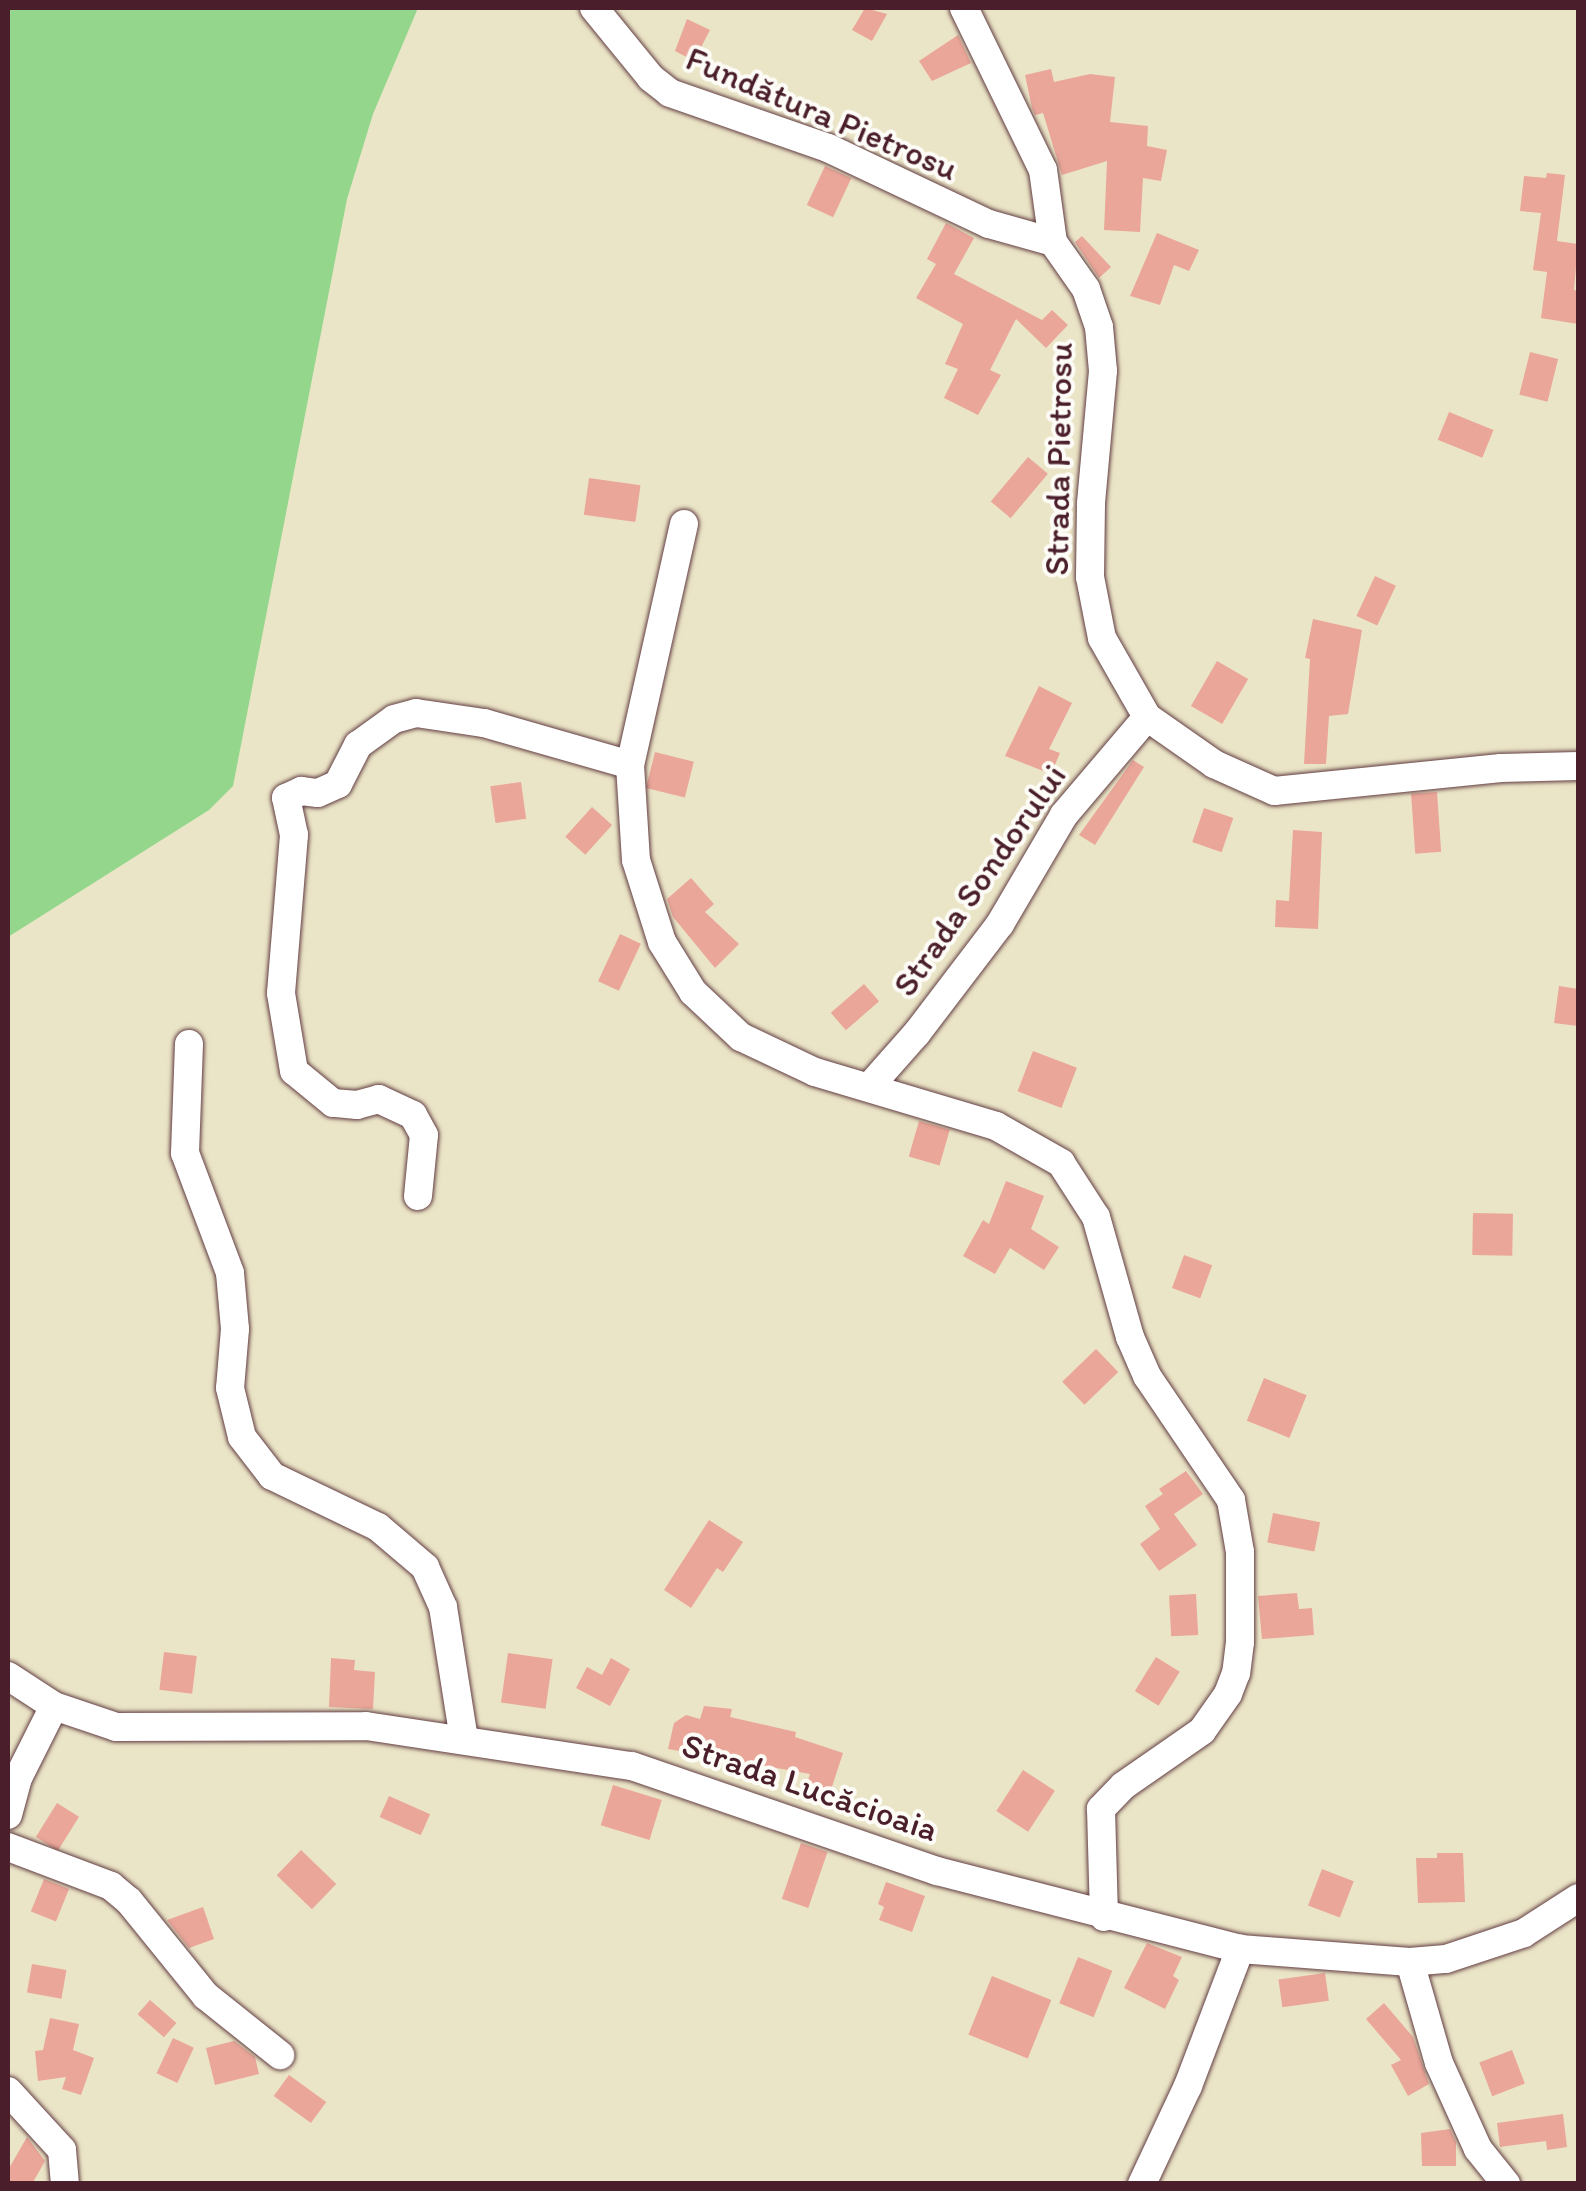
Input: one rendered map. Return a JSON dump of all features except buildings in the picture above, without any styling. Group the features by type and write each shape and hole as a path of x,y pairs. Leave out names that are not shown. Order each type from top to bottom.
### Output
{"street":[{"name":"Fundătura Pietrosu","path":"594,8 670,93 828,148 989,224 1053,242"},
{"name":"Strada Pietrosu","path":"964,8 1043,170 1053,242 1086,289 1102,347 1090,577 1111,660 1146,717 1214,764 1274,791 1500,768 1578,766"},
{"path":"684,524 630,765 636,860 662,942 693,992 741,1036 815,1072 996,1126 1061,1163 1096,1217 1130,1337 1146,1376 1221,1480 1236,1519 1241,1595 1236,1673 1228,1694 1202,1731 1123,1786 1101,1808 1104,1917"},
{"path":"418,1196 424,1134 414,1115 380,1099 357,1105 333,1104 294,1071 282,993 294,835 286,798 301,792 318,793 338,784 358,745 394,720 416,712 484,723 630,765"},
{"name":"Strada Sondorului","path":"872,1086 918,1033 1000,924 1064,816 1146,717"},
{"path":"189,1044 185,1153 230,1273 234,1330 230,1388 242,1438 272,1476 294,1490 378,1527 426,1567 443,1607 464,1738"},
{"name":"Strada Lucăcioaia","path":"8,1676 54,1706 95,1723 148,1730 366,1726 632,1766 938,1870 1104,1917 1240,1949 1410,1962 1446,1960 1524,1934 1578,1898"},
{"path":"8,1815 18,1778 54,1706"},
{"path":"8,1848 111,1886 129,1901 206,1996 280,2055"},
{"path":"1142,2184 1188,2086 1240,1949"},
{"path":"1410,1962 1439,2063 1478,2150 1506,2184"},
{"path":"8,2092 62,2150 65,2184"}],"green space":[{"path":"8,8 418,8 373,114 347,199 233,786 209,810 8,937"}]}
